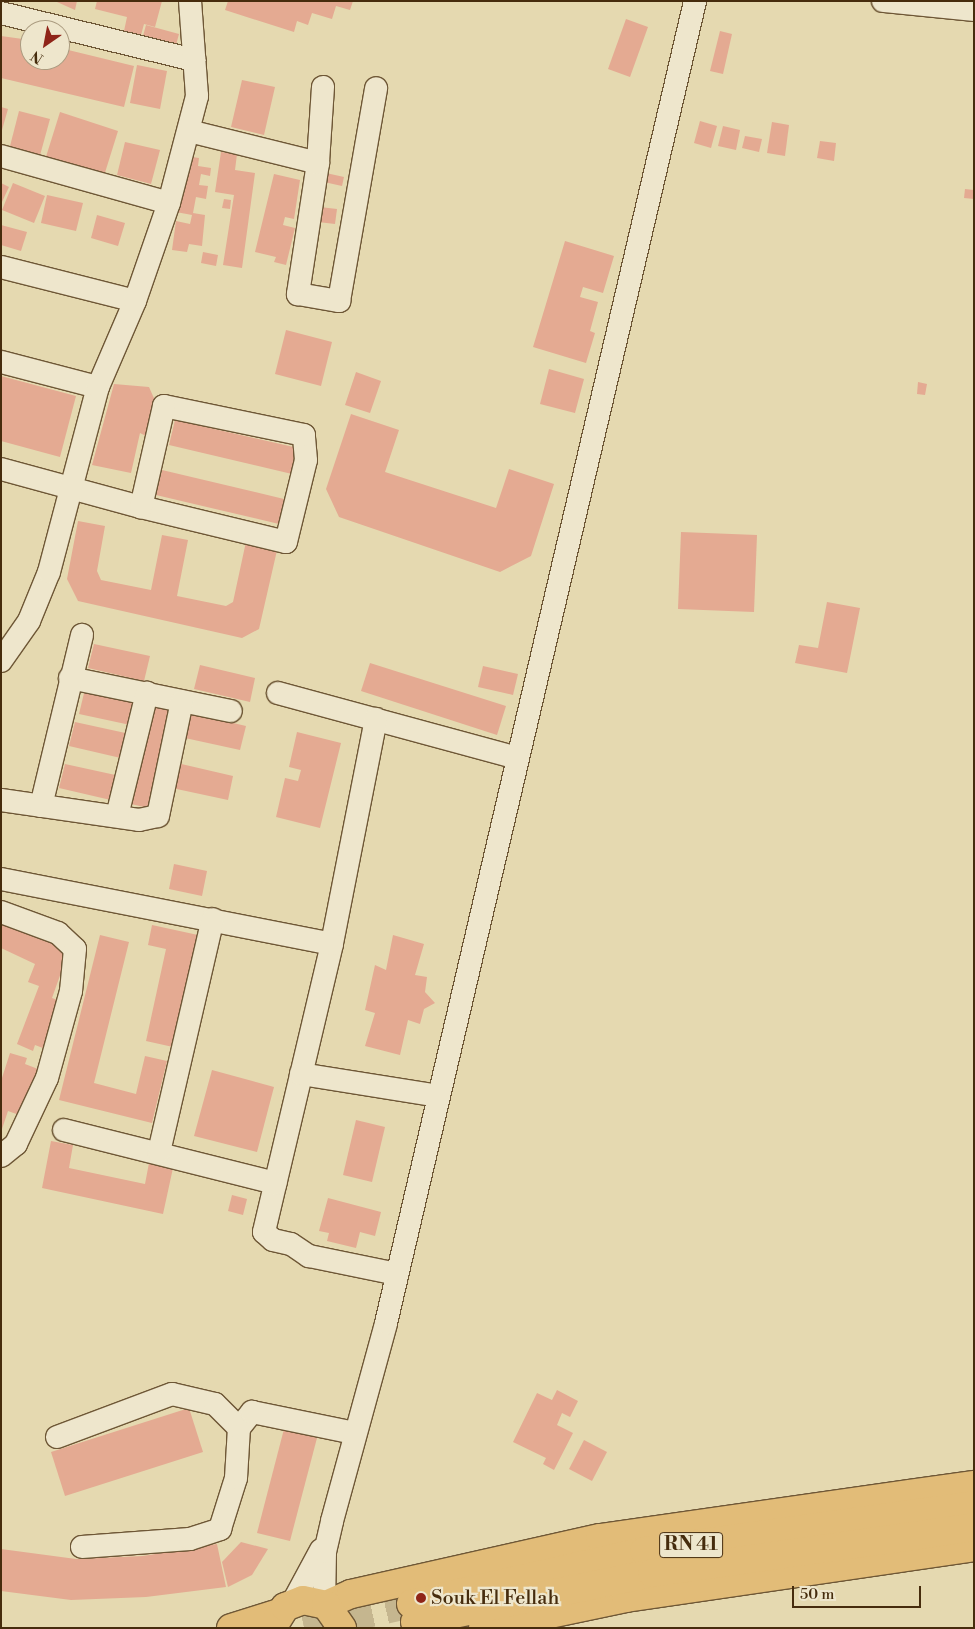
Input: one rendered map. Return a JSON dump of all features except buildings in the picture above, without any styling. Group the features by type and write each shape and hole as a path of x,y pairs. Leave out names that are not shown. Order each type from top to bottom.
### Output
{"main road":[{"path":"325,1604 351,1594 600,1538 974,1485"},
{"name":"RN 41","path":"974,1505 644,1551 413,1613 652,1573 974,1527"},
{"path":"483,1628 626,1598 974,1547"},
{"path":"231,1628 281,1614 314,1600 325,1604 342,1628"}],"street":[{"path":"1,661 29,621 48,572 68,488 98,387 135,301 169,203 197,96 190,1"},
{"path":"325,1604 326,1552 332,1521 397,1274 695,1"},
{"path":"883,1 974,10"},
{"path":"1,12 194,60"},
{"path":"323,87 318,162 298,294 339,301 376,88"},
{"path":"189,131 318,162"},
{"path":"1,156 169,203"},
{"path":"1,267 135,301"},
{"path":"1,362 98,387"},
{"path":"1,468 141,507 286,542 306,460 304,435 164,406 141,507"},
{"path":"41,806 70,678 82,635"},
{"path":"70,678 231,711"},
{"path":"278,692 517,758"},
{"path":"117,816 147,693"},
{"path":"1,800 139,820 158,816 182,701"},
{"path":"376,720 332,944 264,1232 273,1240 291,1244 309,1256 397,1274"},
{"path":"1,879 213,919 332,944"},
{"path":"1,912 58,933 76,949 71,991 47,1078 16,1144 1,1156"},
{"path":"159,1152 213,919"},
{"path":"301,1074 438,1096"},
{"path":"64,1130 159,1152 275,1183"},
{"path":"57,1437 172,1394 215,1404 239,1428"},
{"path":"82,1547 190,1539 220,1529 236,1478 239,1428 252,1412 354,1433"},
{"path":"281,1614 312,1570 332,1521"}],"tunnel":[{"path":"304,1628 411,1604"}],"place":[{"name":"Souk El Fellah","path":"421,1598"}]}
